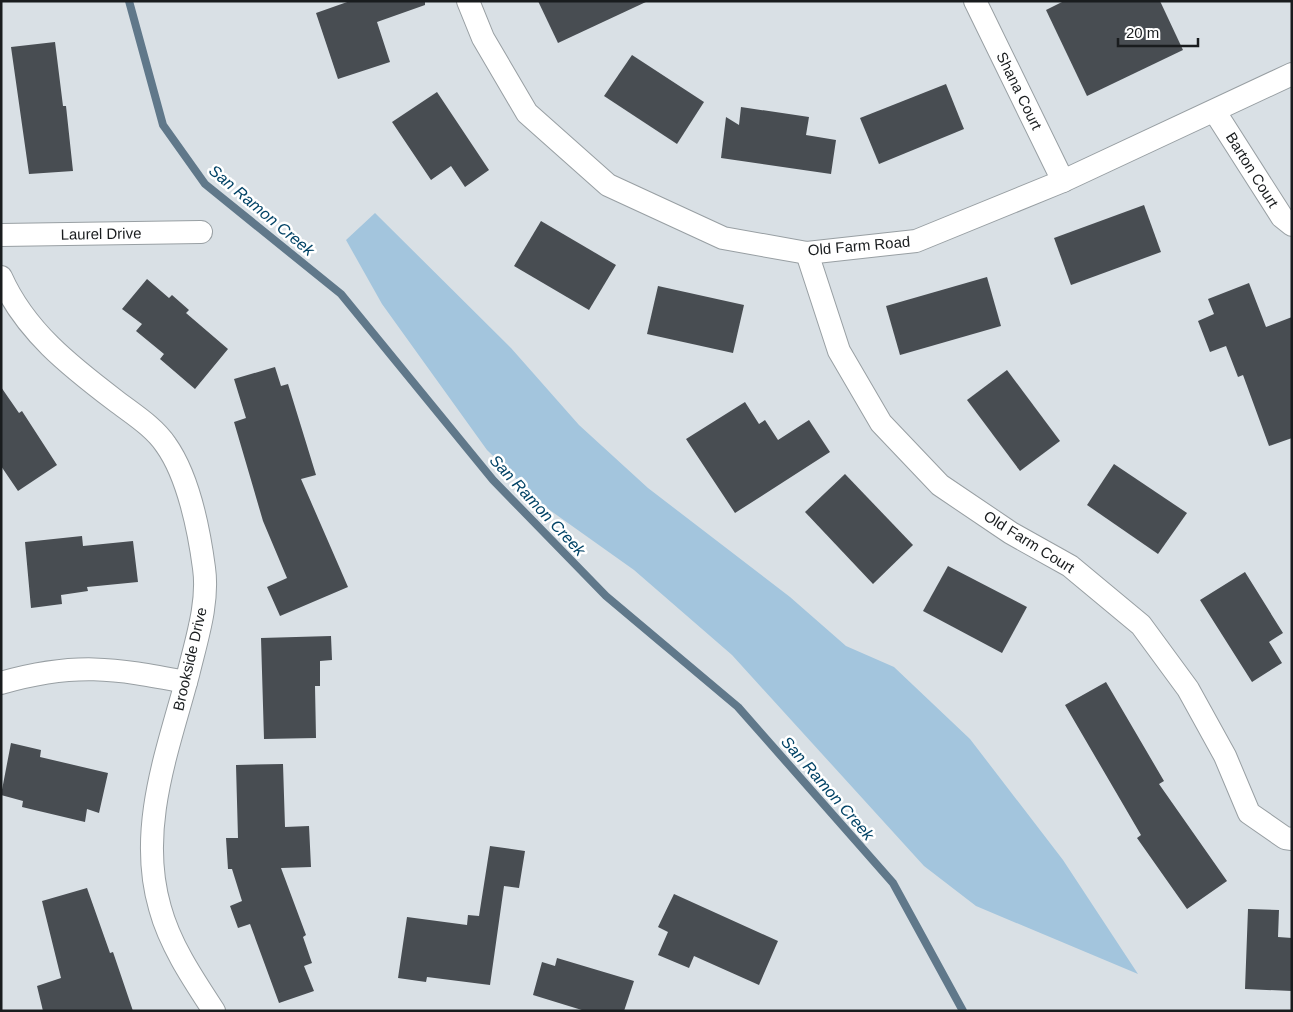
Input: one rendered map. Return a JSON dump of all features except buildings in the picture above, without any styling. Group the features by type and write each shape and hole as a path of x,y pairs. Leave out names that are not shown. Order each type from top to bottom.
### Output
{"street":[{"name":"Old Farm Road","path":"468,1 483,38 527,113 608,185 722,238 807,253 916,241 1063,181 1215,112 1292,74"},
{"name":"Shana Court","path":"975,1 1063,181"},
{"name":"Barton Court","path":"1215,112 1282,217 1292,225"},
{"name":"Laurel Drive","path":"1,235 201,232"},
{"name":"Old Farm Court","path":"807,253 839,351 881,423 940,485 1011,533 1070,566 1141,625 1188,689 1225,756 1249,813 1285,838 1292,839"},
{"name":"Brookside Drive","path":"1,276 10,298 30,326 74,368 150,428 166,445 180,472 200,540 205,571 205,598 186,682 160,777 153,817 151,853 153,878 160,908 171,938 184,964 214,1011"},
{"path":"1,683 37,673 80,668 124,670 186,682"}],"shaded area":[{"path":"375,213 511,348 579,425 648,488 790,597 846,646 894,667 970,739 1063,860 1138,974 976,906 924,866 732,655 634,570 544,506 487,450 382,304 346,240"}],"waterway":[{"name":"San Ramon Creek","path":"129,1 163,125 205,184 341,294 493,480 606,596 738,707 893,883 963,1011"}]}
